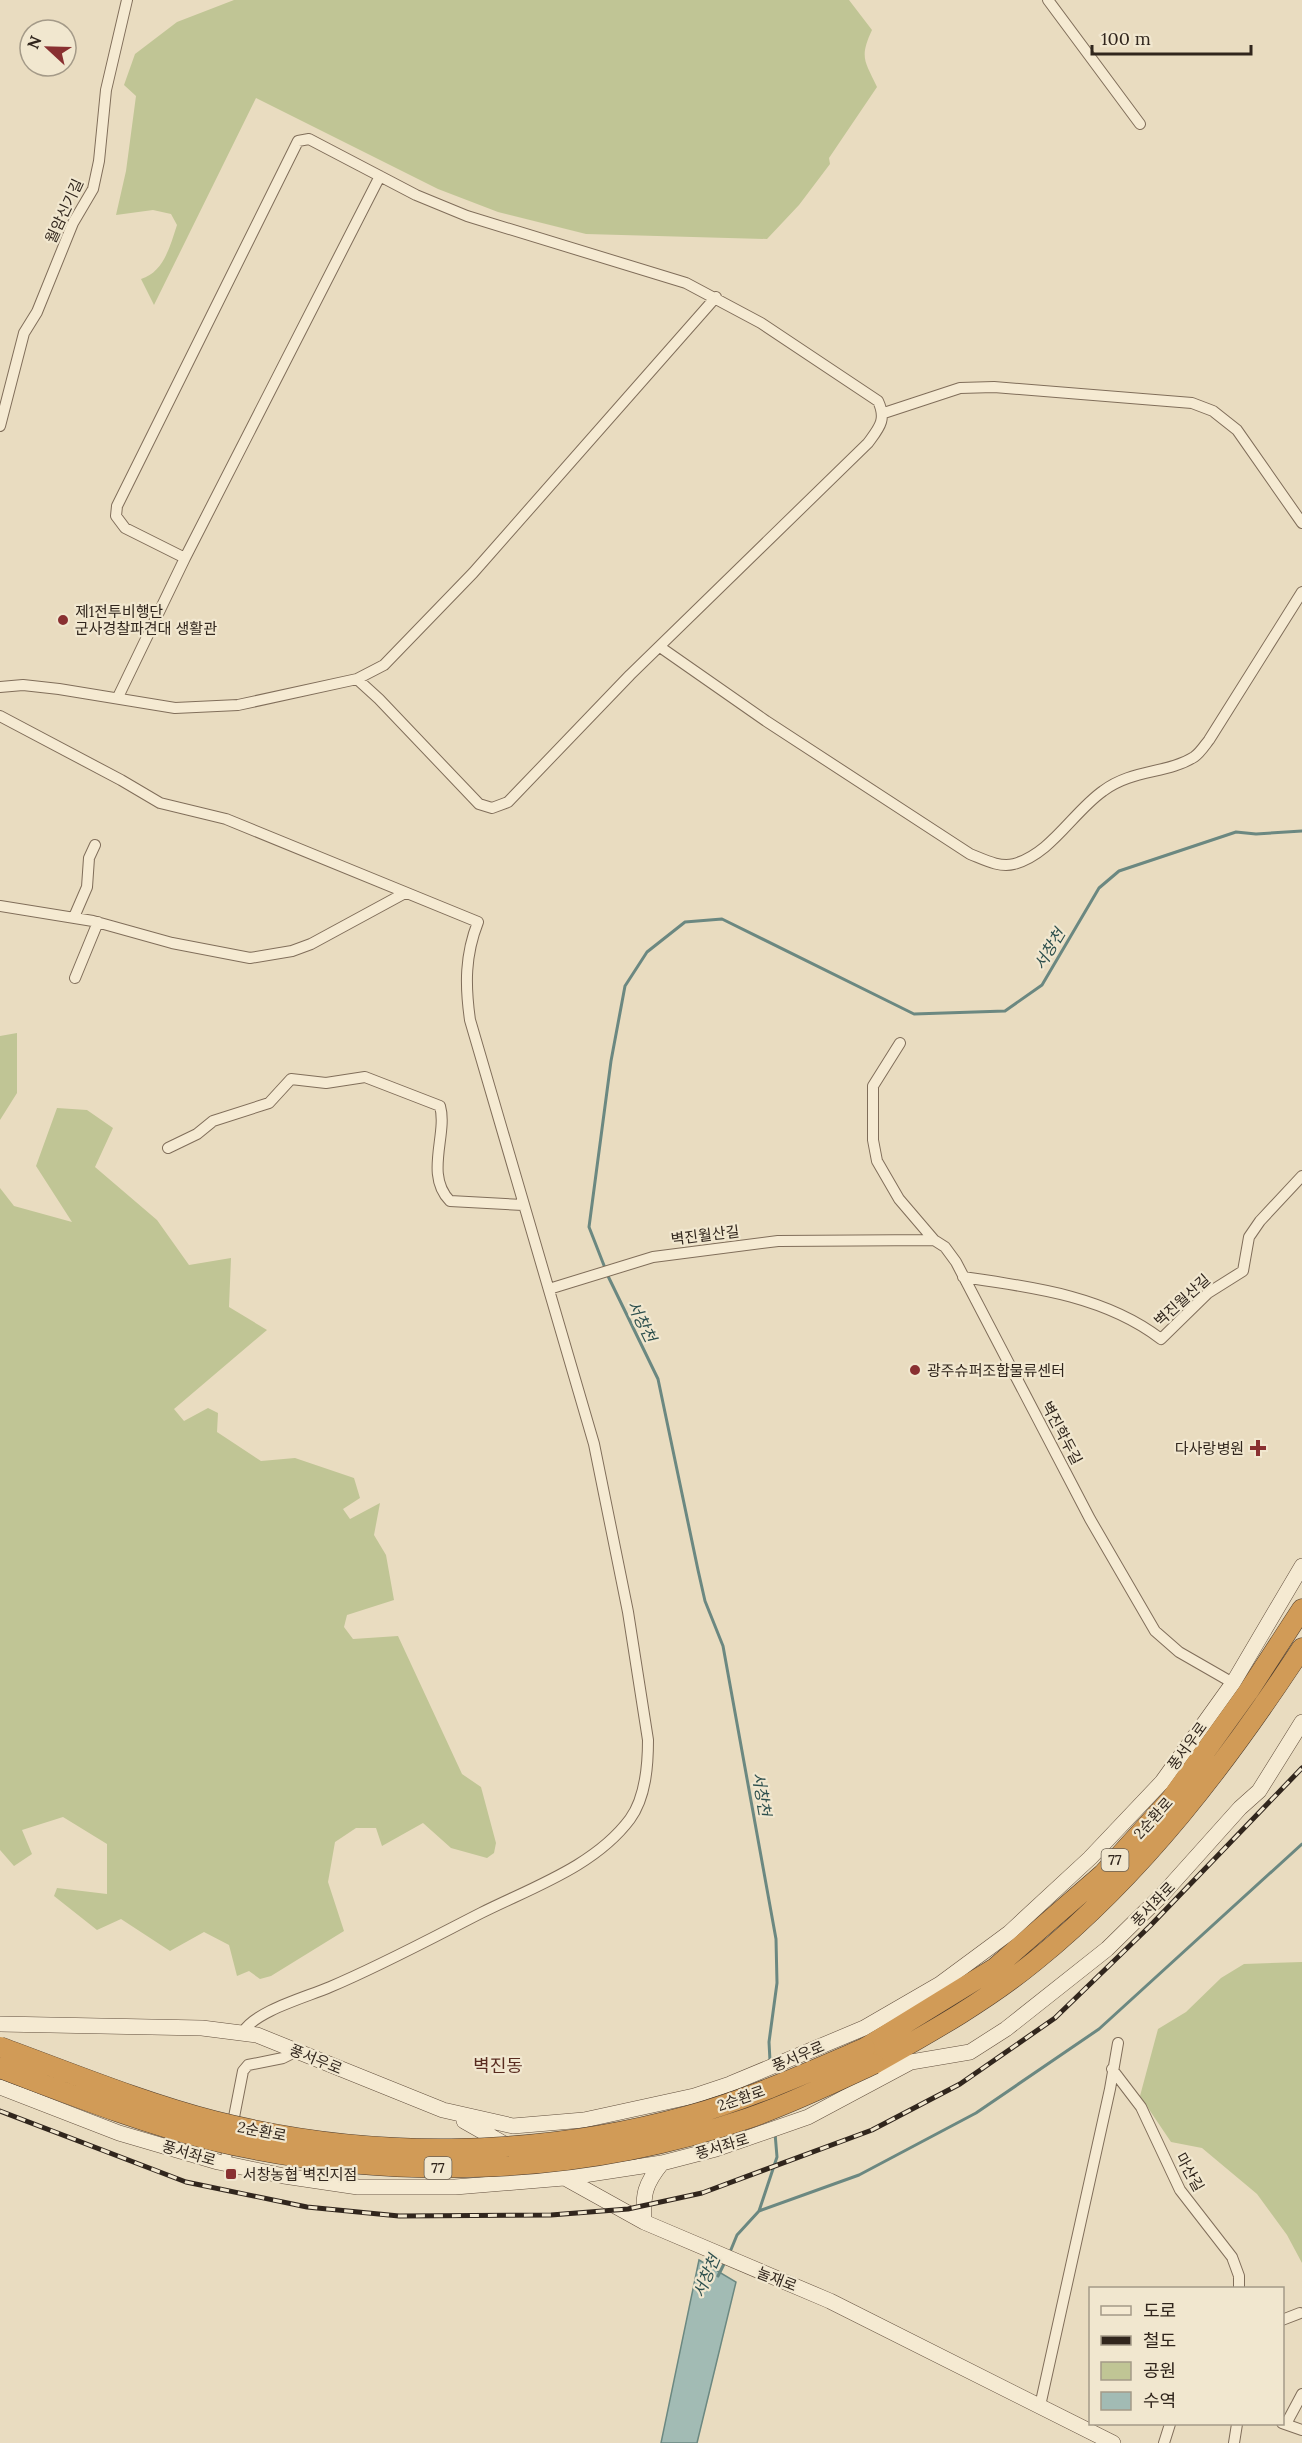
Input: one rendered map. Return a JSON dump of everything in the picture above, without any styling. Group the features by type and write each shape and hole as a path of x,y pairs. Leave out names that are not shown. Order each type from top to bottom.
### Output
{"highway":[{"name":"2순환로","path":"0,2047 122,2093 215,2121 345,2144 443,2149 533,2144 645,2127 732,2102 870,2056 995,1968 1103,1874 1171,1799 1248,1692 1302,1609"},
{"name":"2순환로","path":"0,2068 115,2111 209,2139 256,2150 346,2163 441,2168 531,2164 586,2157 684,2137 749,2117 870,2056 964,2013 1035,1962 1121,1884 1201,1791 1302,1647"}],"street":[{"name":"월암신기길","path":"0,426 24,333 37,312 73,223 93,189 99,161 106,90 127,0"},
{"path":"1048,0 1140,124"},
{"path":"185,558 125,528 116,516 117,506 298,141 309,139 416,195 468,216 686,283 716,297 863,389 878,401 884,413 880,427 868,443 660,647 508,802 492,808 479,804 379,699 357,680"},
{"path":"118,697 185,558 380,176"},
{"path":"0,687 23,685 118,697 175,708 238,705 357,680 384,665 473,573 716,297"},
{"path":"884,413 960,388 994,387 1192,403 1213,411 1237,430 1302,523"},
{"path":"660,647 766,721 970,854 995,864 1013,864 1032,855 1103,790 1133,774 1171,766 1195,756 1209,740 1302,592"},
{"path":"0,716 160,803 226,819 478,922 469,947 466,971 470,1020 601,1475 646,1716 648,1762 637,1805 632,1816 610,1841 564,1872 349,1979 254,2019 243,2032"},
{"path":"74,917 87,887 88,858 95,845"},
{"path":"0,906 74,917 172,943 250,958 292,951 311,944 405,893"},
{"path":"75,978 98,922"},
{"name":"벽진학두길","path":"900,1043 873,1086 873,1140 884,1175 899,1199 934,1240 945,1247 963,1277 1090,1519 1155,1631 1179,1652 1233,1683"},
{"path":"168,1148 197,1134 213,1121 268,1103 291,1079 326,1083 365,1077 440,1106 442,1115 437,1149 441,1192 450,1201 523,1205"},
{"name":"벽진월산길","path":"963,1277 1056,1292 1082,1299 1139,1323 1161,1339 1208,1293 1243,1270 1249,1237 1260,1221 1302,1176"},
{"name":"벽진월산길","path":"549,1289 653,1257 778,1241 934,1240"},
{"name":"풍서우로","path":"0,2024 202,2028 243,2032 297,2051 443,2110 513,2126 556,2123 694,2096 730,2084 864,2028 940,1984 1009,1933 1090,1858 1162,1782 1233,1683 1302,1566"},
{"name":"풍서좌로","path":"0,2087 119,2133 225,2163 284,2176 358,2187 455,2187 564,2178 662,2163 716,2149 788,2125 867,2088 911,2062 970,2052 1015,2022 1107,1949 1162,1895 1258,1791 1302,1722"},
{"path":"1040,2406 1110,2089 1118,2043"},
{"path":"225,2163 243,2071 248,2065 283,2058 297,2051"},
{"name":"마산길","path":"1112,2069 1141,2107 1179,2190 1232,2257 1239,2276 1239,2287"},
{"path":"639,2166 620,2158 620,2138 629,2116 652,2104"},
{"name":"눌재로","path":"443,2110 644,2222 830,2301 1113,2443"},
{"path":"529,2158 530,2138 536,2132 556,2123"},
{"path":"644,2222 644,2196 647,2181 662,2163"},
{"path":"1284,2319 1300,2313"},
{"path":"1302,2394 1284,2424 1302,2430"},
{"path":"1164,2443 1170,2425"},
{"path":"1234,2443 1237,2425"}],"green space":[{"path":"234,0 849,0 872,30 866,47 865,59 877,87 829,158 830,164 799,205 767,239 586,234 498,212 438,189 256,98 154,305 141,279 149,276 161,264 177,225 171,214 153,210 116,215 126,171 136,96 124,85 135,54 177,22"},
{"path":"17,1033 17,1093 0,1120 0,1036"},
{"path":"57,1108 87,1110 113,1128 95,1167 157,1220 189,1265 231,1258 229,1307 267,1330 174,1409 184,1421 208,1408 218,1413 217,1432 261,1461 295,1458 354,1478 360,1498 343,1509 350,1519 380,1503 374,1535 386,1555 394,1600 347,1615 344,1627 353,1639 398,1636 462,1774 481,1787 496,1843 494,1853 487,1858 451,1848 423,1823 382,1846 376,1828 356,1828 335,1842 328,1882 344,1931 271,1976 260,1979 249,1971 237,1976 229,1945 204,1932 170,1951 121,1919 97,1930 54,1896 57,1888 107,1894 107,1844 63,1817 22,1830 32,1854 14,1866 0,1850 0,1188 14,1206 72,1222 36,1166"},
{"path":"1302,1962 1302,2263 1287,2235 1257,2194 1202,2148 1171,2142 1140,2096 1158,2029 1186,2012 1221,1978 1244,1964"}],"water":[{"path":"699,2260 736,2282 697,2443 661,2443"}],"waterway":[{"name":"서창천","path":"605,1268 589,1227 611,1061 625,986 647,952 685,922 722,919 914,1014 1005,1011 1042,985 1099,888 1119,871 1236,832 1256,834 1302,831"},
{"name":"서창천","path":"607,1274 658,1379 705,1601 723,1646 776,1939 777,1983 769,2042 770,2061"},
{"path":"759,2211 859,2175 976,2113 1099,2029 1302,1844"},
{"name":"서창천","path":"730,2252 737,2235 759,2211 777,2157 775,2133"},
{"name":"서창천","path":"718,2276 726,2260"}],"railway":[{"path":"0,2111 186,2182 307,2207 399,2216 551,2215 628,2209 702,2193 872,2130 960,2084 1055,2018 1150,1926 1302,1768"}],"place":[{"name":"제1전투비행단 군사경찰파견대 생활관","path":"63,620"},
{"name":"광주슈퍼조합물류센터","path":"915,1370"},
{"name":"다사랑병원","path":"1258,1448"},
{"name":"서창농협 벽진지점","path":"231,2174"}],"district":[{"name":"벽진동","path":"498,2065"}]}
